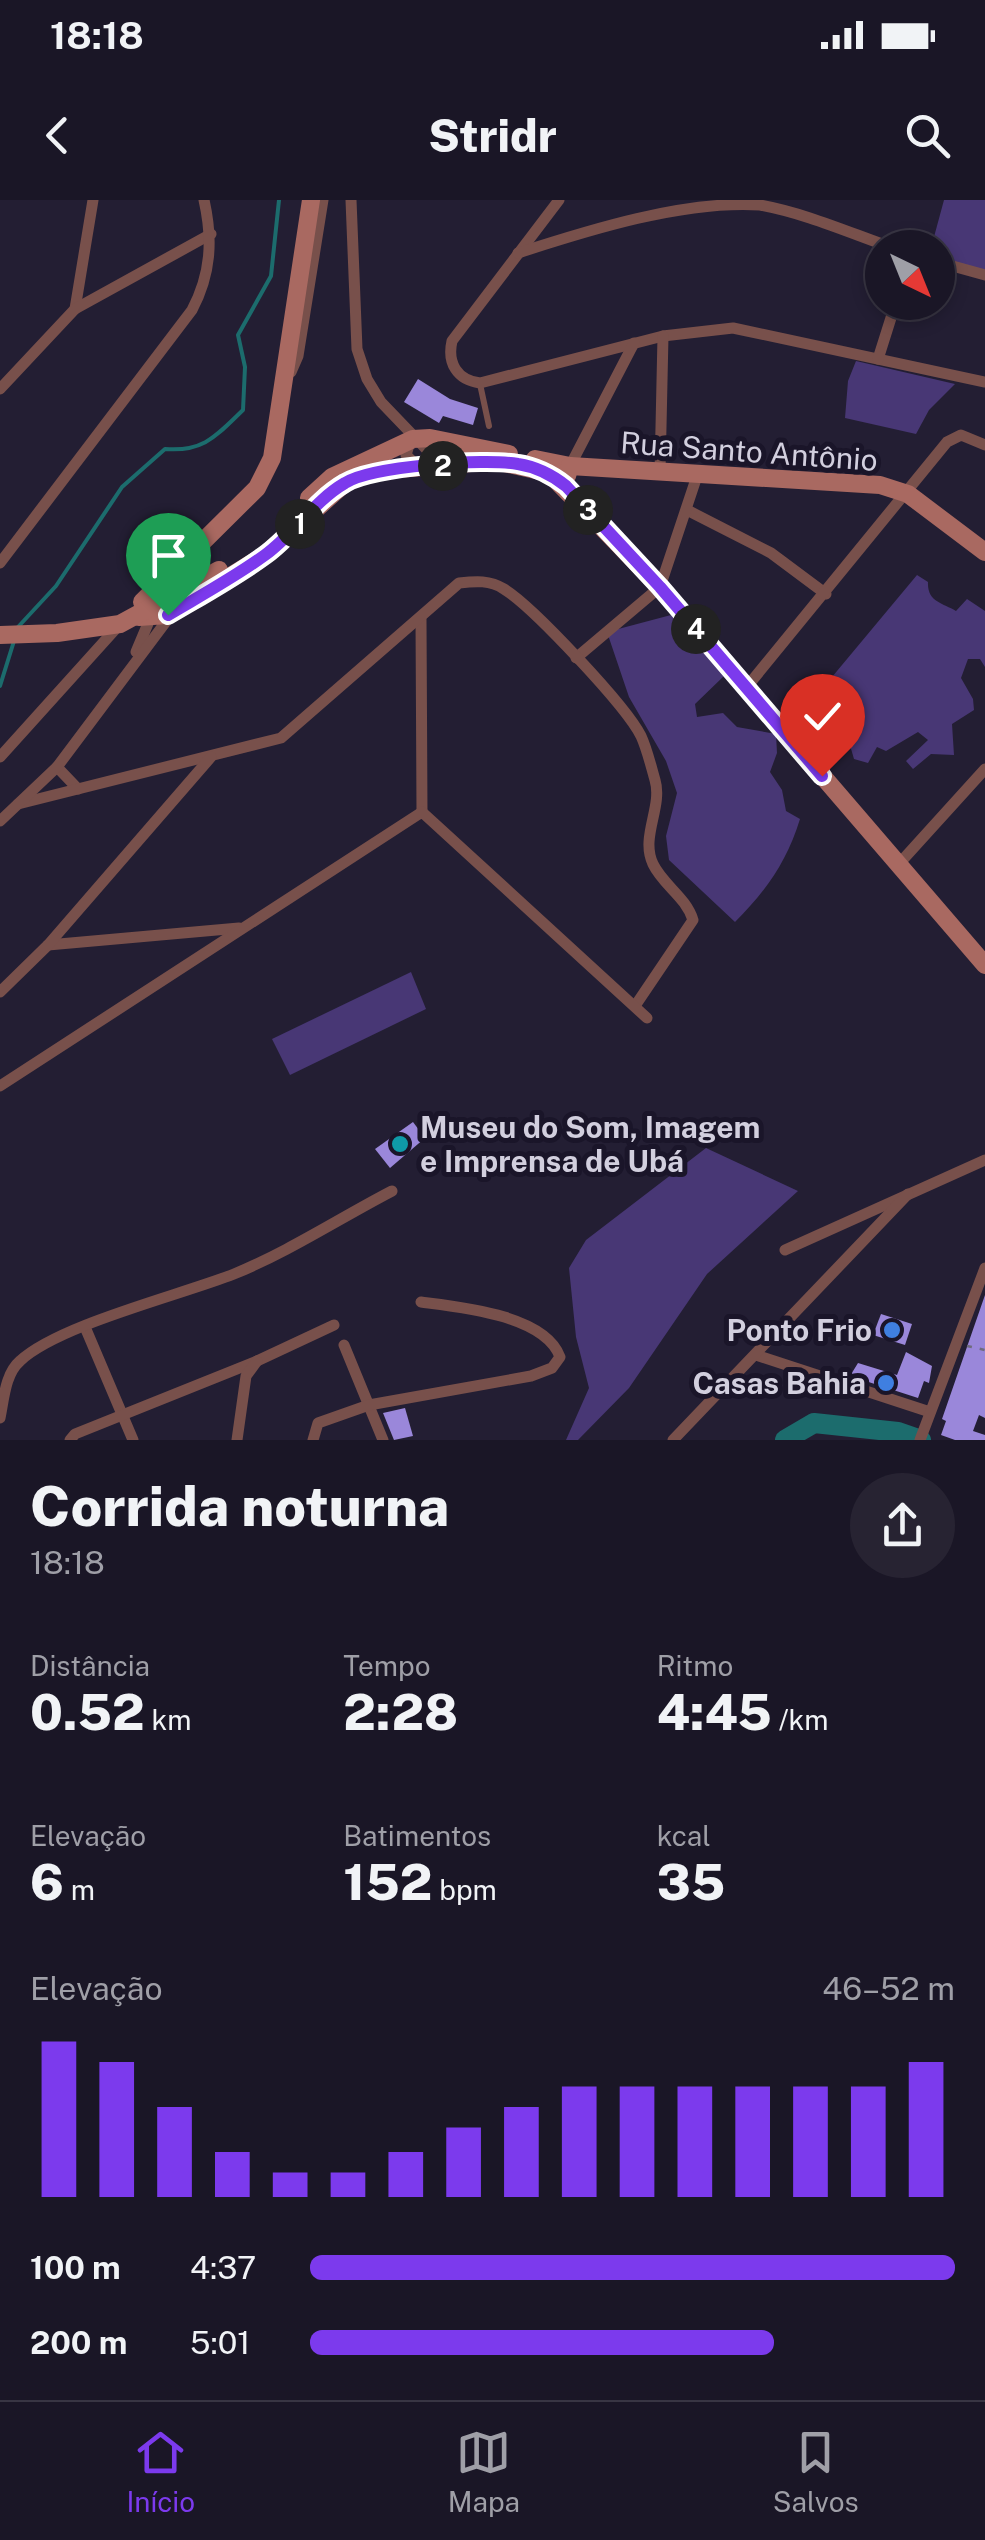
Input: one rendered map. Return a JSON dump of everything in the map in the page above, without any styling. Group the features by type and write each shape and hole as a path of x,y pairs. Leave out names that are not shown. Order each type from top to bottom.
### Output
{"street":[{"path":"75,309 93,200"},
{"path":"0,563 180,329 201,292 212,234 204,200"},
{"path":"0,757 120,624 258,488 272,458 311,200"},
{"path":"282,395 298,356 323,200"},
{"path":"351,200 357,349 367,379 381,402 428,451 427,462 419,468"},
{"path":"559,200 452,342 449,356 467,381 480,383 664,336 734,328 985,382"},
{"path":"518,254 618,220 706,204 758,204 865,239"},
{"path":"0,389 75,309 212,234"},
{"path":"955,267 985,275"},
{"path":"878,359 890,320"},
{"path":"660,472 664,336"},
{"path":"566,486 570,466 634,343"},
{"path":"746,688 948,442 962,435 985,445"},
{"path":"413,438 406,455 419,468"},
{"path":"11,636 120,624 145,617 258,549 332,476 413,438"},
{"name":"Rua Santo Antônio","path":"413,438 570,466 880,485 908,494 985,552"},
{"path":"0,821 57,766 128,669 167,602 265,555 346,482 374,471 495,461 522,464 550,473 566,486 660,587 985,966"},
{"path":"576,658 660,587 698,476"},
{"path":"687,510 771,552 826,594"},
{"path":"18,804 281,738 460,582 480,580 502,587 576,658 640,734 657,786 648,848 653,866 690,908 693,920 635,1006"},
{"path":"128,669 145,617"},
{"path":"422,619 422,812 647,1018"},
{"path":"0,992 48,945 212,756"},
{"path":"57,766 78,789"},
{"path":"898,865 985,769"},
{"path":"0,1086 422,812"},
{"path":"48,945 243,928"},
{"path":"786,1250 985,1160"},
{"path":"0,1418 9,1378 16,1364 29,1353 85,1327 237,1273 392,1191"},
{"path":"676,1440 908,1194"},
{"path":"920,1440 985,1268"},
{"path":"313,1440 318,1423 369,1405 532,1376 552,1368 560,1357 556,1346 543,1334 516,1323 465,1308 422,1302"},
{"path":"70,1440 75,1434 334,1325"},
{"path":"85,1327 133,1440"},
{"path":"344,1346 383,1440"},
{"path":"756,1355 928,1418"},
{"path":"237,1440 246,1376 257,1360"}],"lane":[{"path":"480,383 489,426"}],"path":[{"path":"956,1344 985,1350"}],"shaded area":[{"path":"944,200 985,200 985,270 955,263 955,230 936,230"},
{"path":"856,361 955,384 929,410 916,434 845,418 848,381"},
{"path":"917,575 928,582 930,594 941,604 956,611 967,599 985,611 985,667 980,659 968,659 961,678 973,699 974,710 952,724 954,755 931,754 913,769 906,761 928,740 918,732 886,751 877,747 868,763 854,759 822,689"},
{"path":"671,615 724,676 695,704 697,717 723,713 737,727 776,734 777,753 770,772 782,790 786,811 800,819 775,874 735,922 669,860 666,836 677,793 666,761 629,697 607,632"},
{"path":"411,972 426,1009 290,1075 272,1039"},
{"path":"706,1148 798,1191 707,1274 629,1388 578,1440 566,1440 589,1388 576,1337 569,1268 586,1240"}],"building":[{"path":"418,379 450,399 478,408 473,425 443,416 439,423 404,402"},
{"name":"Museu do Som, Imagem e Imprensa de Ubá","path":"413,1122 425,1138 390,1168 375,1149"},
{"path":"985,1295 985,1418 979,1415 973,1431 985,1435 985,1440 955,1440 941,1435 946,1421 942,1419"},
{"name":"Ponto Frio","path":"881,1314 912,1324 905,1345 873,1335"},
{"path":"906,1352 932,1366 929,1383 924,1381 918,1398 850,1376 858,1363 897,1375"},
{"path":"405,1408 413,1436 394,1440 383,1413"}],"waterway":[{"path":"18,627 56,586 122,487 165,449 200,445 243,410 245,367 238,335 271,276 279,200"},
{"path":"0,686 14,641"},
{"path":"785,1440 814,1423 898,1432 921,1440"}],"place":[{"name":"Museu do Som, Imagem e Imprensa de Ubá","path":"400,1144"},
{"name":"Ponto Frio","path":"892,1330"},
{"name":"Casas Bahia","path":"886,1383"}],"route":[{"path":"168,615 265,555 346,482 374,471 495,461 522,464 550,473 566,486 660,587 822,776"}]}
